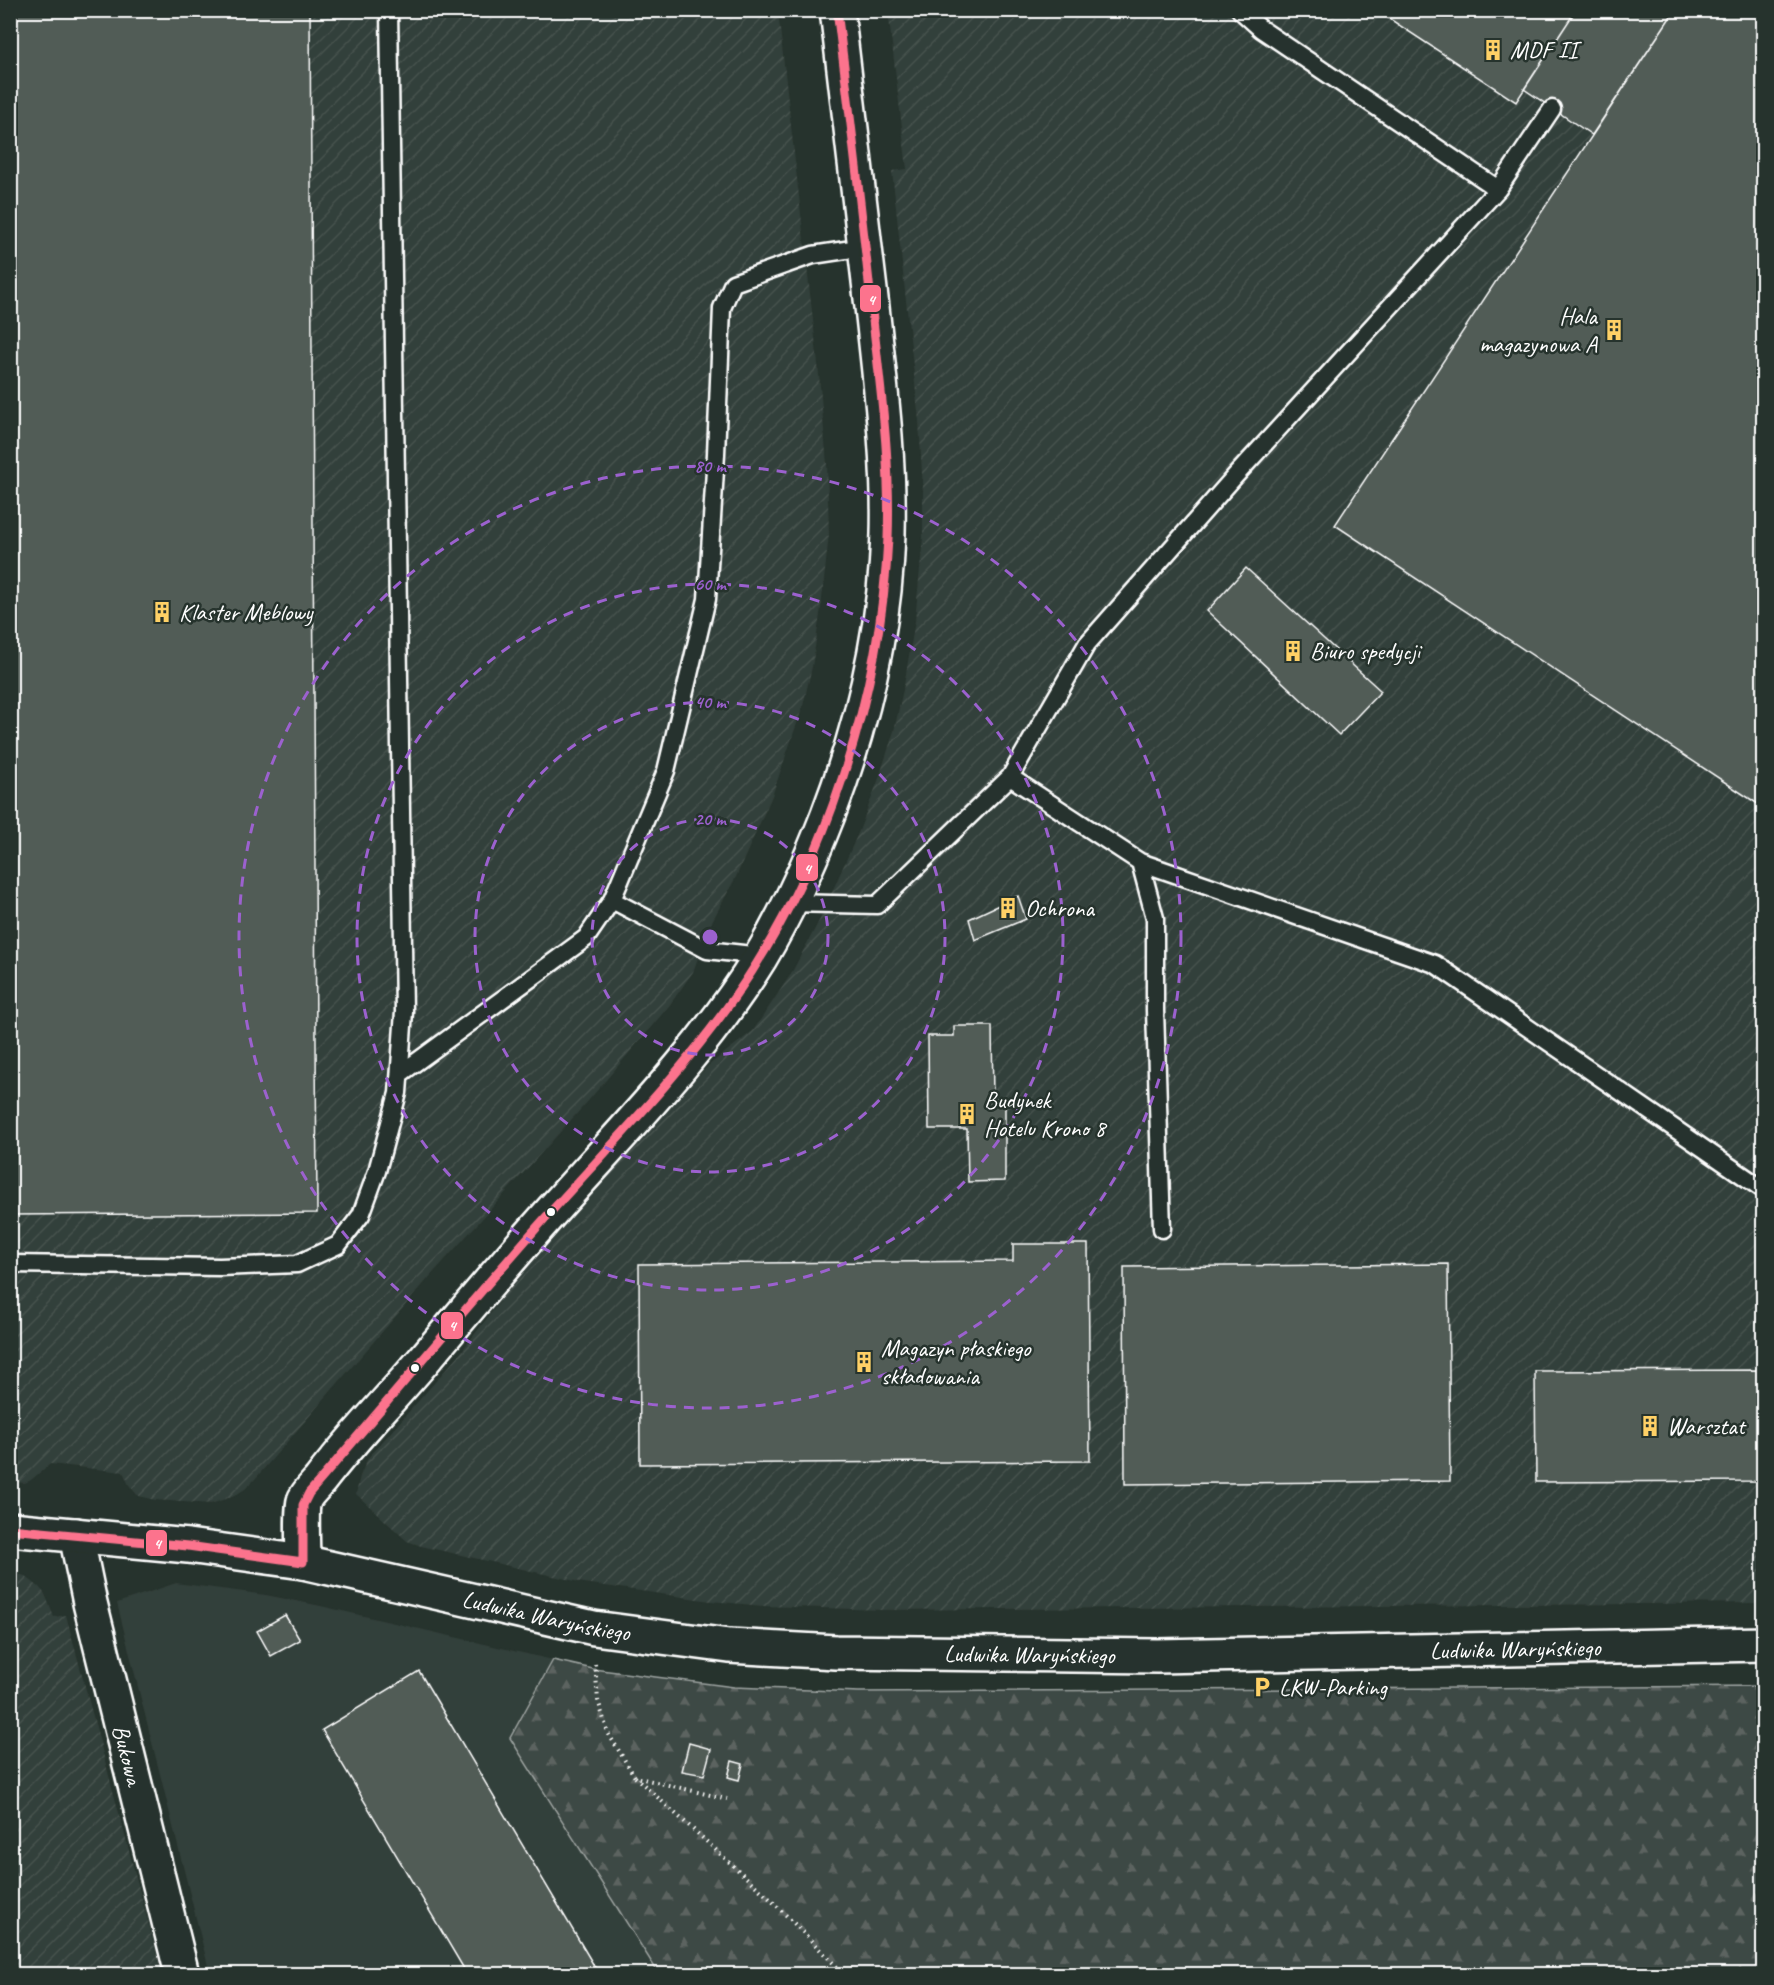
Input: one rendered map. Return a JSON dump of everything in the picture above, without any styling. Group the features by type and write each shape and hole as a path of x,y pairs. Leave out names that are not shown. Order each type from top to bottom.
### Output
{"street":[{"path":"303,1562 303,1501 333,1463 539,1225 670,1078 706,1035 761,956 789,903 826,818 860,722 870,679 884,583 888,537 886,460 865,247 837,10"},
{"name":"Ludwika Waryńskiego","path":"10,1529 188,1546 303,1562 594,1628 729,1646 836,1652 982,1655 1310,1654 1764,1644"},
{"name":"Bukowa","path":"76,1535 90,1603 182,1974"}],"lane":[{"path":"10,1264 220,1267 297,1264 338,1245 361,1215 377,1171 398,1093 404,1012 389,10"},
{"path":"1240,10 1261,29 1498,189"},
{"path":"789,903 877,905 1010,777 1088,644 1236,475 1498,189 1552,109"},
{"path":"400,1074 586,938 612,900 666,771 707,599 722,308 733,284 813,255 865,247"},
{"path":"1010,777 1140,862 1435,964 1764,1190"},
{"path":"1140,862 1155,918 1155,1010 1162,1229"},
{"path":"612,900 707,950 761,956"}],"path":[{"path":"594,1628 594,1664 598,1700 608,1733 635,1777 769,1898 844,1974"},
{"path":"635,1777 727,1799"}],"shaded area":[{"path":"10,11 778,11 818,364 827,464 829,534 812,667 803,706 772,796 736,877 709,927 693,972 669,1006 255,1479 234,1496 211,1504 155,1500 138,1496 129,1485 123,1472 50,1464 25,1483 11,1482"},
{"path":"888,11 1763,11 1763,1603 883,1610 763,1606 584,1583 421,1546 407,1541 356,1494 360,1476 368,1458 458,1356 532,1259 684,1090 710,1064 753,1031 791,974 820,919 859,831 878,781 894,731 904,685 915,621 923,538 919,421 892,171 907,169"},
{"path":"11,1572 25,1576 39,1587 45,1594 54,1617 66,1615 162,1974 11,1974"},
{"path":"176,1583 266,1595 321,1606 553,1660 511,1739 659,1974 210,1974 117,1603"}],"green space":[{"path":"553,1660 593,1669 734,1687 859,1692 1763,1686 1763,1974 659,1974 510,1738"}],"building":[{"name":"Klaster Meblowy","path":"10,10 310,10 317,1213 10,1215"},
{"name":"MDF II","path":"1376,10 1576,10 1516,102"},
{"path":"1576,10 1675,10 1592,135 1524,89"},
{"name":"Hala magazynowa A","path":"1675,10 1764,10 1764,808 1335,525"},
{"name":"Biuro spedycji","path":"1246,568 1381,691 1339,735 1207,611"},
{"name":"Ochrona","path":"1018,896 1026,919 975,940 969,919"},
{"name":"Budynek Hotelu Krono 8","path":"954,1026 992,1026 993,1099 1005,1099 1005,1181 968,1182 967,1129 929,1129 928,1036 954,1036"},
{"name":"Magazyn płaskiego składowania","path":"1013,1244 1088,1244 1090,1461 640,1464 639,1264 1013,1261"},
{"path":"1448,1264 1450,1481 1125,1484 1124,1267"},
{"name":"Warsztat","path":"1764,1370 1764,1481 1536,1482 1535,1371"},
{"path":"285,1615 300,1640 271,1656 257,1631"},
{"path":"419,1671 599,1974 467,1974 322,1730"},
{"path":"689,1743 711,1749 704,1775 682,1771"},
{"path":"732,1761 743,1764 739,1780 728,1777"}],"transit line":[{"name":"4","path":"303,1562 303,1505 309,1493 510,1258 666,1084 714,1026 736,995 768,945 796,892 843,777 874,657 883,597 889,511 882,401 837,10"},
{"name":"4","path":"10,1529 188,1546 303,1562"}],"place":[{"name":"MDF II","path":"1493,50"},
{"name":"Hala magazynowa A","path":"1614,330"},
{"name":"Klaster Meblowy","path":"162,612"},
{"name":"Biuro spedycji","path":"1293,651"},
{"name":"Ochrona","path":"1008,908"},
{"name":"Budynek Hotelu Krono 8","path":"967,1114"},
{"name":"Magazyn płaskiego składowania","path":"864,1362"},
{"name":"Warsztat","path":"1650,1426"},
{"name":"LKW-Parking","path":"1262,1687"}]}
